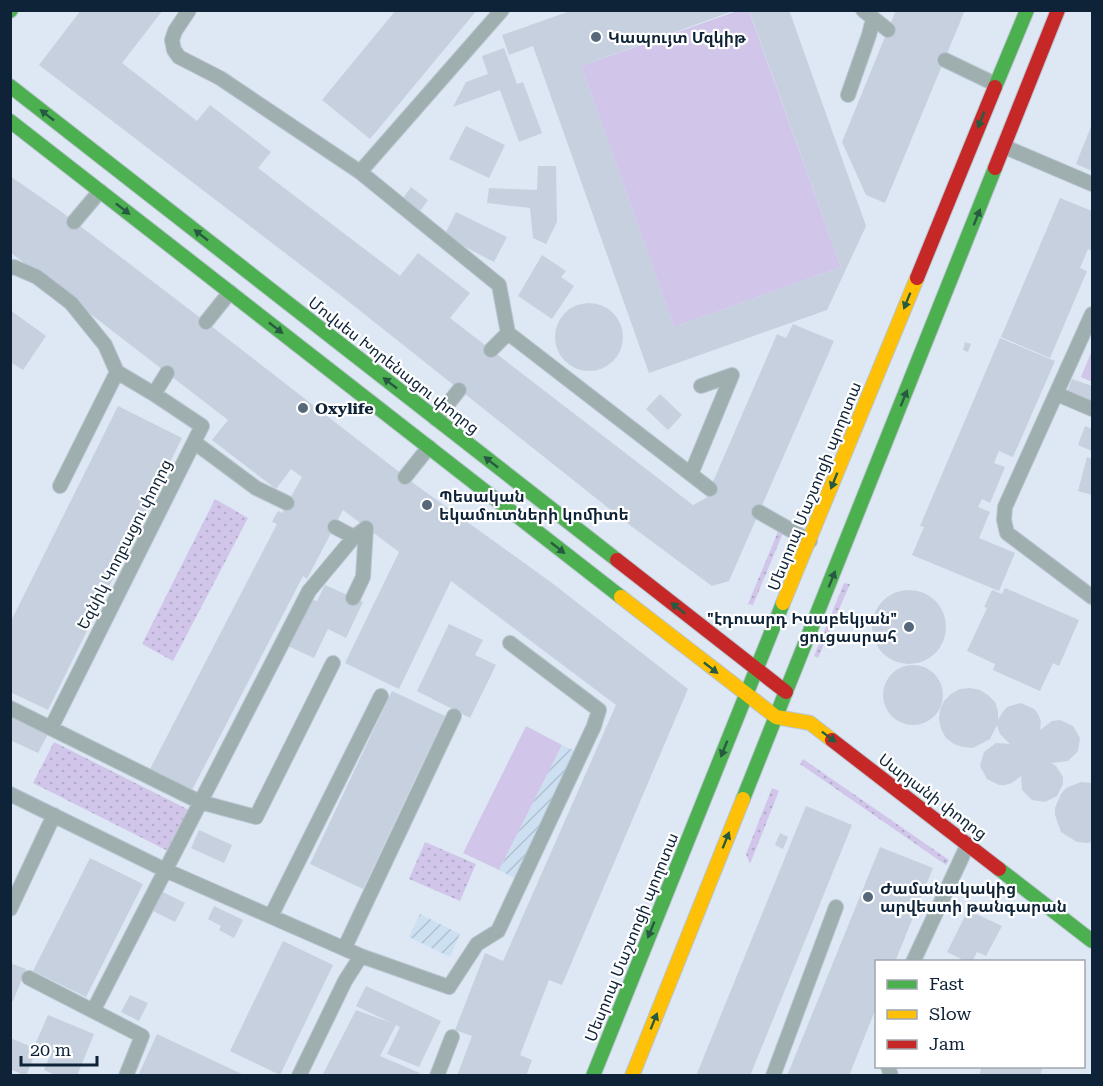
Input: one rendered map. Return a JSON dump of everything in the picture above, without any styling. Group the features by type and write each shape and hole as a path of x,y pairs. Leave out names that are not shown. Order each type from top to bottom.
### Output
{"main road":[{"path":"1012,10 1012,47"},
{"name":"Մեսրոպ Մաշտոցի պողոտա","path":"593,1076 746,695 1027,10"},
{"path":"632,1076 1058,10"},
{"path":"1018,113 1064,31"},
{"name":"Մովսես Խորենացու փողոց","path":"10,86 757,670"},
{"path":"10,121 746,695"},
{"path":"429,447 441,423"},
{"path":"757,670 786,692"},
{"name":"Սարյանի փողոց","path":"746,695 776,717 810,723 1092,941"}],"lane":[{"path":"189,10 175,31 172,40 174,50 179,57 220,78 360,172 499,285 508,333 710,489"},
{"path":"360,172 502,10"},
{"path":"868,15 888,30"},
{"path":"848,95 869,35 868,15"},
{"path":"945,60 995,84"},
{"path":"1005,147 1092,184"},
{"path":"75,222 100,191"},
{"path":"10,268 14,267 38,275 71,303 97,333 117,372 202,426 194,442 256,488 287,503"},
{"path":"206,322 230,292"},
{"path":"1092,314 1005,507 1004,519 1007,533 1092,597"},
{"path":"491,350 508,333"},
{"path":"60,486 117,372"},
{"path":"154,394 167,373"},
{"path":"691,474 732,375 700,386"},
{"path":"441,423 459,390"},
{"path":"1057,394 1092,409"},
{"name":"Եզնիկ Կողբացու փողոց","path":"51,728 194,442"},
{"path":"405,477 429,447"},
{"path":"759,512 810,541"},
{"path":"335,526 354,537"},
{"path":"93,1011 309,591 354,537 366,528 363,577 353,598"},
{"path":"10,794 165,870 345,947 361,956 449,987 477,944 498,931 594,726 599,710 510,643"},
{"path":"10,708 200,802 256,817 333,663"},
{"path":"271,916 381,696"},
{"path":"345,947 454,716"},
{"path":"10,909 54,815"},
{"path":"914,960 969,844"},
{"path":"773,1076 836,907"},
{"path":"299,1076 345,981 361,956"},
{"path":"29,978 142,1036 126,1076"},
{"path":"437,1076 452,1037"}],"shaded area":[{"path":"737,11 749,11 841,267 674,327 581,66"},
{"path":"1092,350 1092,382 1081,377"},
{"path":"215,499 248,518 173,661 142,644"},
{"path":"779,529 783,533 753,605 748,604"},
{"path":"844,583 850,584 818,658 814,656"},
{"path":"526,726 562,745 499,870 463,853"},
{"path":"54,742 189,810 168,851 33,783"},
{"path":"562,745 575,751 518,880 499,870"},
{"path":"803,759 949,860 946,865 800,764"},
{"path":"772,788 779,791 750,864 746,854"},
{"path":"425,842 476,864 460,901 409,879"},
{"path":"420,914 460,934 450,957 409,937"}],"building":[{"path":"81,10 163,10 122,63 197,121 210,105 271,152 258,168 400,276 418,253 470,293 450,318 693,505 706,498 777,334 786,338 793,324 834,341 729,581 712,586 631,526 344,298 39,65"},
{"path":"396,10 477,10 370,139 322,100"},
{"path":"573,10 736,10 581,66 674,327 841,267 749,10 789,10 866,226 827,310 649,373 533,46 509,55 502,35"},
{"path":"896,10 965,10 885,203 866,195 842,142"},
{"path":"504,48 517,84 523,82 542,133 519,142 500,90 453,107 466,82 488,74 482,56"},
{"path":"1092,124 1092,171 1076,164"},
{"path":"466,126 505,145 489,178 449,159"},
{"path":"538,166 556,166 557,222 546,244 533,238 530,208 487,203 489,188 537,190"},
{"path":"10,176 59,210 416,485 552,583 688,689 562,985 549,980 520,1055 532,1060 526,1076 457,1076 472,1036 455,1030 485,953 503,961 616,705 451,581 399,689 345,663 399,552 343,510 307,579 303,576 190,794 148,773 277,524 272,522 275,516 278,511 282,513 302,477 291,469 276,489 212,440 228,420 10,252"},
{"path":"411,187 428,200 418,214 401,201"},
{"path":"1060,198 1092,211 1092,251 1088,249 1080,268 1087,271 1050,358 1001,337"},
{"path":"456,212 507,237 494,262 444,236"},
{"path":"542,255 566,271 561,277 574,286 552,319 518,296"},
{"path":"582,303 596,303 608,308 618,318 623,337 618,356 608,366 596,371 582,371 570,366 560,356 555,344 555,330 560,318 570,308"},
{"path":"10,310 46,336 23,370 10,362"},
{"path":"1000,338 1055,361 1013,457 999,451 994,463 1005,467 990,503 982,499 978,507 990,512 979,538 1015,553 999,591 912,555 924,527 920,526"},
{"path":"965,342 971,344 968,352 963,350"},
{"path":"1072,379 1092,386 1092,404 1066,394"},
{"path":"660,394 682,415 668,430 646,409"},
{"path":"118,406 182,438 48,710 10,692 10,623"},
{"path":"1085,426 1092,429 1092,451 1078,445"},
{"path":"1087,457 1092,459 1092,495 1078,491"},
{"path":"325,585 363,602 346,638 328,629 314,658 288,646 310,599 317,601"},
{"path":"1005,588 1079,620 1059,666 1053,663 1040,691 993,670 995,664 967,651 987,608 984,607 992,590 1002,594"},
{"name":"\"էդուարդ Իսաբեկյան\" ցուցասրահ","path":"916,590 936,600 944,613 946,627 944,641 936,654 923,662 902,664 882,654 874,641 872,620 882,600 895,592"},
{"path":"449,624 483,640 475,655 496,665 470,718 417,691"},
{"path":"913,665 930,670 938,678 943,695 938,712 930,720 913,725 896,720 888,712 883,695 888,678 896,670"},
{"path":"960,689 980,690 995,702 998,720 1007,707 1021,703 1034,709 1038,714 1041,721 1040,730 1052,721 1060,720 1073,726 1080,738 1078,751 1068,761 1051,763 1056,766 1063,777 1063,784 1057,796 1045,802 1032,800 1022,790 1021,776 1005,785 999,785 987,779 980,766 984,752 996,743 1010,744 1000,734 997,725 990,739 973,748 954,744 946,738 939,719 944,701"},
{"path":"392,691 445,716 363,889 310,864"},
{"path":"10,714 49,732 38,753 10,740"},
{"path":"1081,782 1092,783 1092,842 1086,843 1077,842 1061,832 1055,815 1055,808 1061,794 1066,788"},
{"path":"806,806 852,825 750,1076 696,1076"},
{"path":"199,830 232,845 224,863 191,848"},
{"path":"780,833 788,837 783,849 775,845"},
{"path":"880,847 933,868 896,960 875,960 875,1011 849,1076 787,1076"},
{"path":"90,858 143,884 86,997 33,971"},
{"path":"161,891 185,903 175,922 151,910"},
{"path":"214,906 243,920 234,938 219,930 221,926 208,919"},
{"path":"968,910 1002,926 986,956 977,952 973,960 963,960 947,952"},
{"path":"283,941 333,965 280,1075 230,1051"},
{"path":"10,963 26,969 13,1001 10,1000"},
{"path":"366,986 441,1021 419,1067 387,1054 400,1027 396,1025 380,1056 420,1073 419,1076 322,1076 356,1010 392,1023 356,1006"},
{"path":"130,995 148,1003 139,1021 121,1012"},
{"path":"48,1015 94,1034 77,1076 57,1076 44,1070 51,1053 34,1047"},
{"path":"157,1034 246,1076 138,1076"},
{"path":"10,1038 37,1049 26,1076 10,1069"},
{"path":"981,1068 1042,1068 1040,1076 979,1076"}],"traffic: fast":[{"path":"995,87 1027,10"},
{"path":"10,86 617,560"},
{"path":"10,121 621,597"},
{"path":"743,799 995,168"},
{"path":"593,1076 783,603"},
{"path":"999,869 1092,941"}],"traffic: slow":[{"path":"783,603 917,278"},
{"path":"621,597 776,717 810,723 832,740"},
{"path":"632,1076 743,799"}],"traffic: jam":[{"path":"995,168 1058,10"},
{"path":"917,278 995,87"},
{"path":"617,560 786,692"},
{"path":"832,740 999,869"}],"place":[{"name":"Կապույտ Մզկիթ","path":"596,37"},
{"name":"Oxylife","path":"303,408"},
{"name":"Պեսական եկամուտների կոմիտե","path":"427,505"},
{"name":"\"էդուարդ Իսաբեկյան\" ցուցասրահ","path":"909,627"},
{"name":"Ժամանակակից արվեստի թանգարան","path":"868,897"}]}
